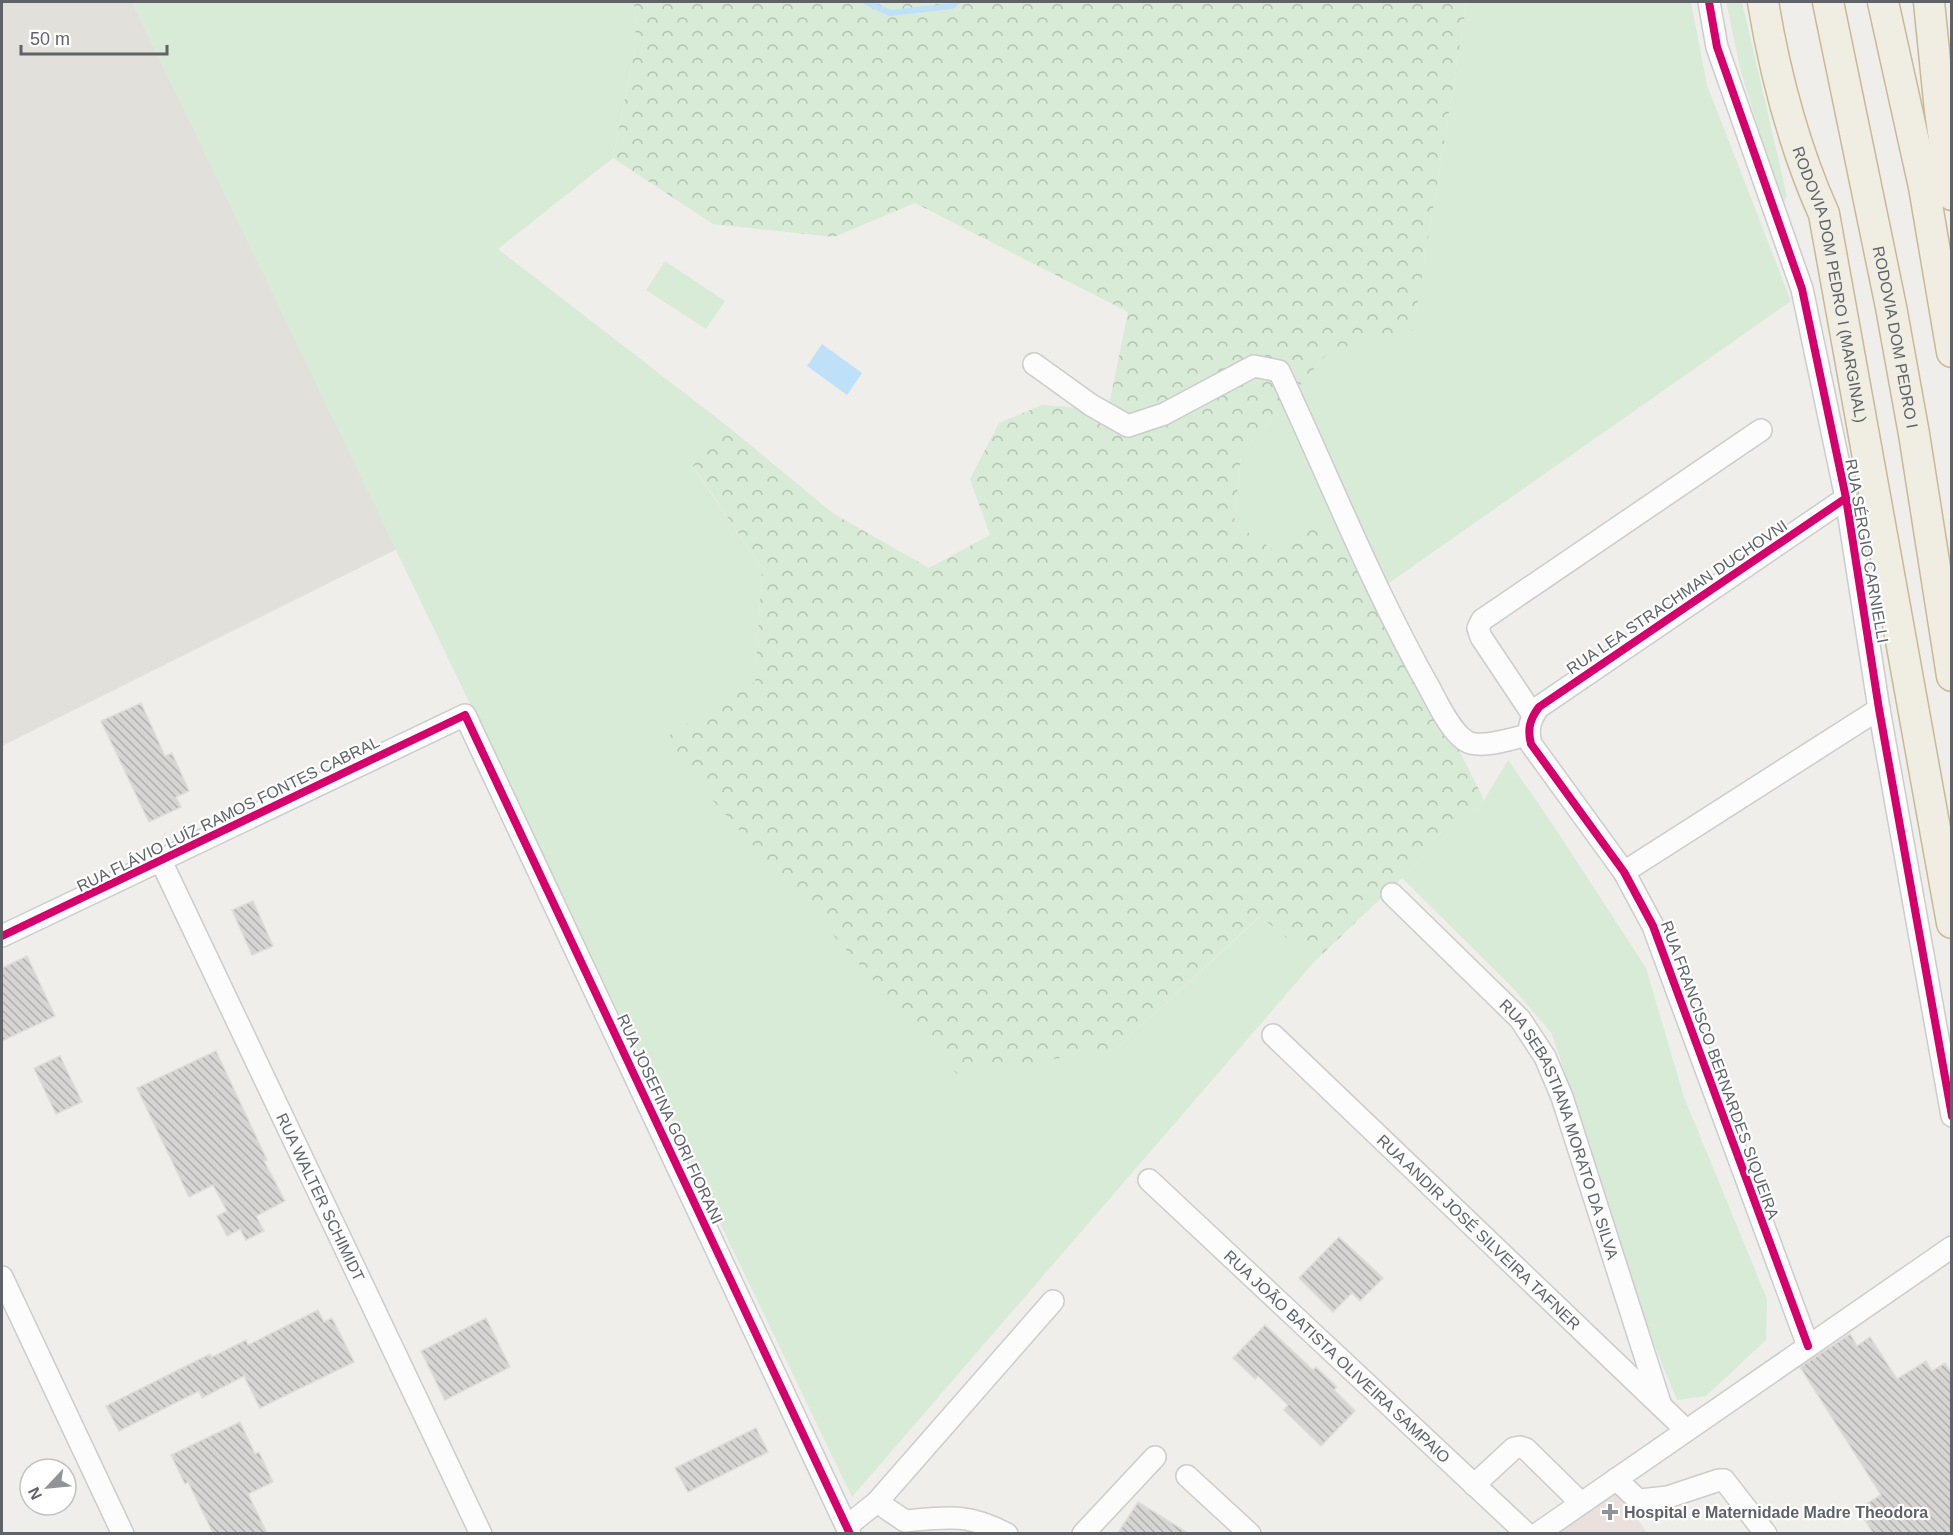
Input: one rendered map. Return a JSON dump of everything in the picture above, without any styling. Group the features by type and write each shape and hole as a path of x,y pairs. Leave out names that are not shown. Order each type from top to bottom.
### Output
{"highway":[{"name":"RODOVIA DOM PEDRO I (MARGINAL)","path":"1763,2 1772,53 1807,175 1824,214 1952,923"},
{"path":"1782,2 1787,38 1808,125 1824,214"},
{"name":"RODOVIA DOM PEDRO I","path":"1828,2 1906,388 1952,676"},
{"path":"1883,2 1924,187 1952,352"},
{"path":"1929,2 1940,111 1952,195"}],"street":[{"name":"RUA SÉRGIO CARNIELLI","path":"1709,2 1717,47 1802,289 1846,498 1879,709 1952,1116"},
{"path":"1034,364 1091,405 1128,426 1164,414 1254,366 1279,371 1379,590 1419,670 1448,720 1465,741 1474,744 1491,743 1530,725"},
{"name":"RUA FRANCISCO BERNARDES SIQUEIRA","path":"1761,430 1482,620 1478,628 1480,637 1530,725 1531,744 1624,872 1653,926 1808,1346"},
{"name":"RUA LEA STRACHMAN DUCHOVNI","path":"1530,725 1539,707 1846,498"},
{"path":"1624,872 1879,709"},
{"name":"RUA FLÁVIO LUÍZ RAMOS FONTES CABRAL","path":"2,936 465,715"},
{"name":"RUA JOSEFINA GORI FIORANI","path":"465,715 848,1530"},
{"name":"RUA WALTER SCHIMIDT","path":"160,861 481,1533"},
{"name":"RUA SEBASTIANA MORATO DA SILVA","path":"1392,894 1520,1019 1545,1057 1562,1098 1661,1406"},
{"name":"RUA ANDIR JOSÉ SILVEIRA TAFNER","path":"1273,1035 1686,1430"},
{"name":"RUA JOÃO BATISTA OLIVEIRA SAMPAIO","path":"1149,1180 1527,1533"},
{"path":"1537,1533 1952,1247"},
{"path":"2,1277 10,1308 114,1528"},
{"path":"848,1530 877,1502 1053,1301"},
{"path":"1474,1485 1514,1448 1520,1447 1526,1449 1581,1503"},
{"path":"1083,1533 1155,1457"},
{"path":"1186,1476 1251,1533"},
{"path":"1616,1479 1640,1500 1668,1497 1724,1480 1766,1533"},
{"path":"877,1502 905,1521 947,1516 968,1518 989,1524 1007,1533"}],"shaded area":[{"path":"2,2 132,2 397,549 2,746"},
{"name":"Hospital e Maternidade Madre Theodora","path":"1618,1491 1647,1533 1556,1534"}],"green space":[{"path":"132,2 634,2 636,44 613,158 498,249 726,425 693,467 762,568 755,683 661,741 1116,1049 1261,916 1315,961 852,1497"},
{"path":"634,2 1467,2 1413,331 1329,351 1241,456 1234,523 1274,550 1315,525 1379,590 1484,800 1315,961 1260,916 1116,1049 957,1074 660,741 755,682 762,568 693,466 726,425 834,514 929,568 990,535 970,479 999,423 1042,405 1108,410 1128,312 915,203 834,237 713,224 613,158 636,44"},
{"path":"1467,2 1691,2 1707,85 1791,301 1379,590 1274,551 1234,523 1241,456 1329,351 1413,330"},
{"path":"1726,2 1742,2 1787,196 1782,206 1741,72"},
{"path":"665,261 725,301 706,329 646,290"},
{"path":"1508,760 1646,968 1684,1097 1767,1299 1766,1340 1706,1396 1677,1400 1653,1342 1552,1034 1513,988 1402,878 1484,800"}],"water":[{"path":"822,344 862,373 847,395 807,366"}],"building":[{"path":"141,703 165,756 172,753 189,791 176,797 181,807 149,822 101,721"},
{"path":"253,901 273,946 252,955 232,910"},
{"path":"27,956 55,1016 2,1041 2,968"},
{"path":"216,1051 267,1160 264,1161 285,1201 256,1216 264,1231 246,1240 240,1229 227,1236 217,1216 227,1211 213,1185 189,1197 137,1088"},
{"path":"60,1056 82,1102 56,1114 34,1068"},
{"path":"1339,1237 1383,1278 1360,1301 1352,1293 1333,1312 1299,1278"},
{"path":"318,1310 324,1322 332,1318 354,1362 260,1408 244,1376 202,1398 199,1391 119,1431 106,1406 210,1354 212,1357 246,1340 248,1345"},
{"path":"486,1318 510,1367 445,1400 421,1351"},
{"path":"1265,1325 1313,1370 1316,1367 1337,1387 1334,1390 1355,1411 1321,1446 1284,1410 1288,1405 1258,1376 1255,1379 1233,1358"},
{"path":"1850,1334 1857,1346 1870,1337 1897,1379 1926,1361 1932,1371 1945,1363 1952,1374 1952,1533 1873,1533 1858,1509 1881,1495 1800,1367"},
{"path":"240,1422 255,1454 259,1452 273,1482 248,1494 267,1533 213,1533 188,1482 185,1484 171,1455"},
{"path":"756,1428 768,1452 688,1492 675,1468"},
{"path":"1138,1502 1188,1533 1118,1533"}],"waterway":[{"path":"866,2 890,13 952,6 957,2"}],"cycle path":[{"path":"1709,2 1717,47 1802,289 1846,498 1879,709 1952,1116"},
{"path":"1808,1346 1653,926 1624,872 1531,744 1529,729 1531,720 1539,707 1846,498"},
{"path":"2,936 465,715 850,1534"}],"place":[{"name":"Hospital e Maternidade Madre Theodora","path":"1610,1512"}]}
